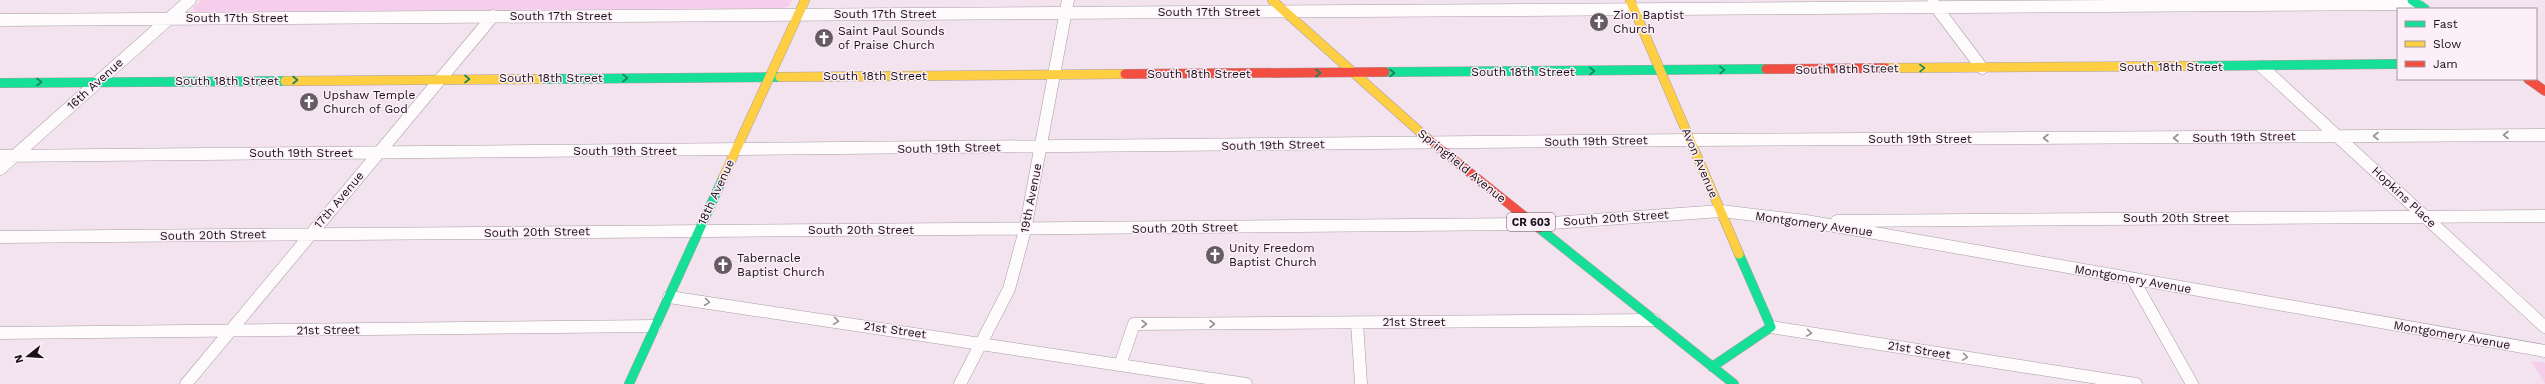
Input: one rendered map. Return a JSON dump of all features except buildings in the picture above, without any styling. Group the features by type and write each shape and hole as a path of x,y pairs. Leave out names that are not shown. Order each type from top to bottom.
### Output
{"street":[{"name":"16th Avenue","path":"0,169 190,0"},
{"name":"18th Avenue","path":"629,384 698,230 805,0"},
{"name":"19th Avenue","path":"960,384 1009,289 1026,230 1068,0"},
{"name":"Springfield Avenue","path":"1272,0 1433,144 1734,384"},
{"path":"1933,3 1982,68"},
{"name":"South 17th Street","path":"0,20 1285,12 1631,4 2418,4"},
{"name":"Avon Avenue","path":"1631,4 1771,327"},
{"name":"17th Avenue","path":"186,384 492,16"},
{"name":"South 18th Street","path":"0,83 2262,67 2397,64"},
{"name":"Hopkins Place","path":"2262,67 2339,136 2545,327"},
{"path":"2529,80 2545,91"},
{"name":"South 19th Street","path":"0,156 1041,148 1690,140 2545,135"},
{"name":"South 20th Street","path":"0,237 698,230 1026,230 1533,224 1721,211"},
{"name":"Montgomery Avenue","path":"1721,211 1806,221 2545,351"},
{"name":"South 20th Street","path":"1806,221 2545,216"},
{"path":"2133,279 2192,384"},
{"name":"21st Street","path":"669,297 1246,384"},
{"name":"21st Street","path":"1120,365 1134,324 1654,320"},
{"path":"1357,323 1361,384"},
{"name":"21st Street","path":"0,333 655,326"},
{"path":"1712,367 1771,327"},
{"name":"21st Street","path":"1771,327 2136,384"}],"shaded area":[{"path":"202,0 792,0 789,6 784,8 195,12 193,8"},
{"path":"2531,361 2545,363 2545,384"}],"traffic: fast":[{"path":"2412,0 2424,8"},
{"path":"2195,66 2397,64"},
{"path":"1385,72 1766,69"},
{"path":"545,79 780,77"},
{"path":"0,83 285,81"},
{"path":"629,384 723,178"},
{"path":"1539,228 1734,384"},
{"path":"1712,367 1771,327 1739,254"}],"traffic: slow":[{"path":"723,178 805,0"},
{"path":"1272,0 1429,140"},
{"path":"1630,0 1739,254"},
{"path":"1886,68 2195,66"},
{"path":"780,77 1125,74"},
{"path":"285,81 545,79"}],"traffic: jam":[{"path":"1766,69 1886,68"},
{"path":"1125,74 1385,72"},
{"path":"2529,80 2545,91"},
{"path":"1429,140 1539,228"}],"place":[{"name":"Zion Baptist Church","path":"1599,22"},
{"name":"Saint Paul Sounds of Praise Church","path":"824,38"},
{"name":"Upshaw Temple Church of God","path":"309,102"},
{"name":"Unity Freedom Baptist Church","path":"1215,255"},
{"name":"Tabernacle Baptist Church","path":"723,265"}]}
